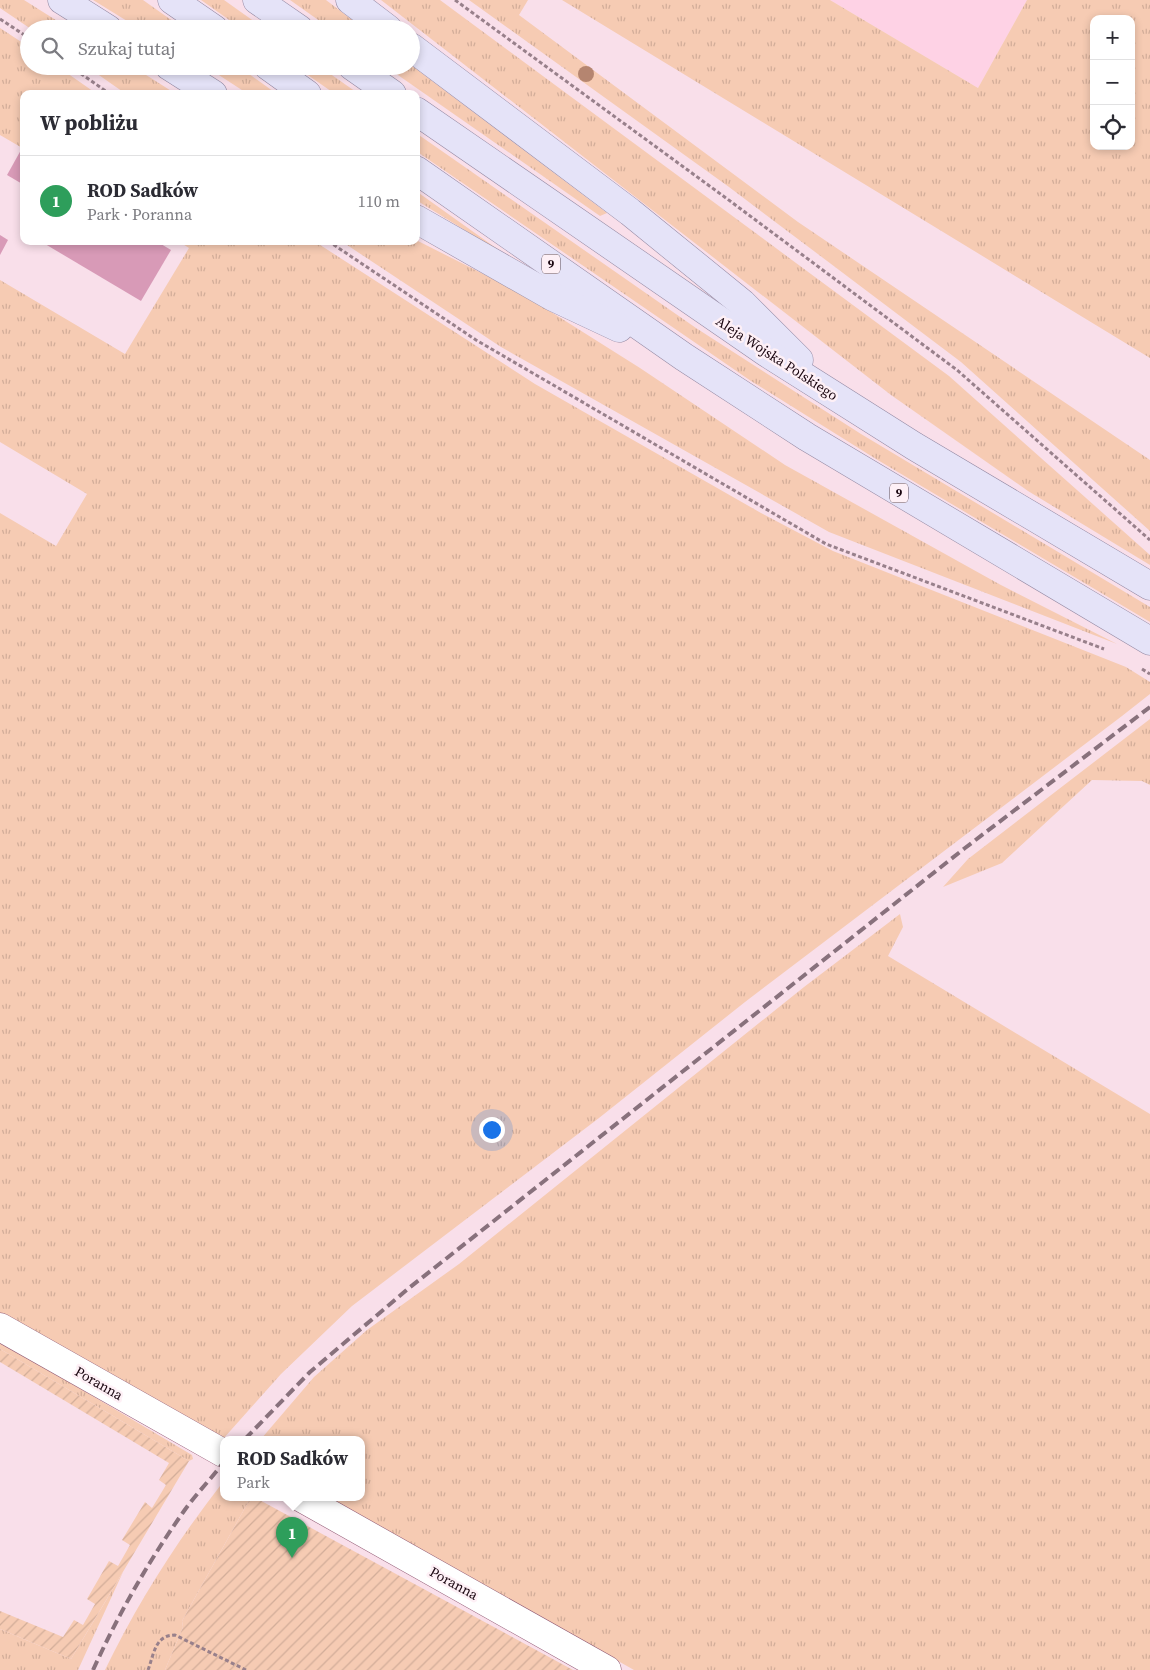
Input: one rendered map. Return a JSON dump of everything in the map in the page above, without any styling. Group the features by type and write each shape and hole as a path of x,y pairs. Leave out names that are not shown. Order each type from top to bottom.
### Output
{"main road":[{"path":"62,0 94,20"},
{"path":"172,0 201,20"},
{"path":"257,0 285,20"},
{"path":"350,0 376,20"},
{"path":"420,54 623,206 742,303 835,397"},
{"path":"183,75 207,90"},
{"path":"281,75 301,90"},
{"path":"365,75 386,90"},
{"name":"Aleja Wojska Polskiego","path":"420,114 703,311 835,397 1150,586"},
{"name":"9","path":"420,173 684,357 854,466 1150,641"},
{"path":"420,221 553,297 684,357"}],"street":[{"name":"Poranna","path":"0,1327 220,1451"},
{"name":"Poranna","path":"307,1501 607,1670"}],"path":[{"path":"455,0 726,198 956,370 1150,540"},
{"path":"0,19 20,32"},
{"path":"83,75 104,90"},
{"path":"334,245 476,340 826,544 1110,652"},
{"path":"1134,664 1150,674"},
{"path":"148,1670 158,1641 166,1635 175,1634 246,1670"}],"shaded area":[{"path":"830,0 1027,0 978,88"}],"green space":[{"path":"0,0 24,0 56,20 20,20 20,22 0,8"},
{"path":"93,0 143,0 171,20 125,20"},
{"path":"201,0 224,0 252,20 229,20"},
{"path":"290,0 326,0 352,20 318,20"},
{"path":"381,0 440,0 949,376 1150,555 1150,565 1028,491 891,395 420,30 420,20 407,20"},
{"path":"469,0 528,0 519,15 798,222 1150,460 1150,531 961,362 729,187"},
{"path":"562,0 830,0 978,88 1027,0 1150,0 1150,358"},
{"path":"0,28 20,41 20,75 70,75 91,90 20,90 20,147 0,135"},
{"path":"420,72 607,213 600,216 398,75 420,75"},
{"path":"99,75 146,75 170,90 120,90"},
{"path":"219,75 251,75 271,90 242,90"},
{"path":"308,75 332,75 353,90 329,90"},
{"path":"420,136 696,328 861,434 1150,607 1150,622 876,459 751,381 420,154"},
{"path":"420,194 510,258 420,202"},
{"path":"420,242 521,293 640,368 785,465 999,584 1117,644 829,532 501,347 347,245 420,245"},
{"path":"184,245 320,245 535,384 761,513 833,551 1126,667 1150,682 1150,694 1122,716 745,1002 599,1118 352,1306 281,1374 226,1436 220,1437 0,1313 0,513 56,546 87,494 0,442 0,280 125,354 189,248"},
{"path":"1150,719 1150,785 1142,781 1092,780 1002,863 943,887 968,859"},
{"path":"900,914 903,927 888,956 1150,1114 1150,1670 634,1670 335,1501 365,1501 365,1436 264,1436 314,1377 367,1330 459,1264 804,987"},
{"path":"0,1341 192,1455 193,1459 189,1461 0,1349"},
{"path":"0,1349 189,1461 71,1659 0,1629 0,1611 63,1637 74,1620 83,1625 95,1604 87,1599 109,1561 118,1566 130,1545 122,1540 145,1502 152,1508 166,1485 159,1480 169,1463 0,1362"},
{"path":"220,1486 220,1501 249,1501 182,1621 183,1627 165,1670 105,1670 145,1596 190,1527"},
{"path":"249,1501 261,1501 573,1670 165,1670 183,1627 182,1621"},
{"path":"123,1572 78,1670 0,1670 0,1629 71,1659"}],"building":[{"path":"20,152 20,183 7,175"},
{"path":"0,235 8,240 0,255"},
{"path":"47,245 163,245 171,250 141,301"}],"railway":[{"path":"248,1436 310,1372 409,1288 965,848 1150,707"},
{"path":"93,1670 113,1628 158,1549 189,1505 220,1467"}],"place":[{"name":"ROD Sadków","path":"292,1558"}]}
